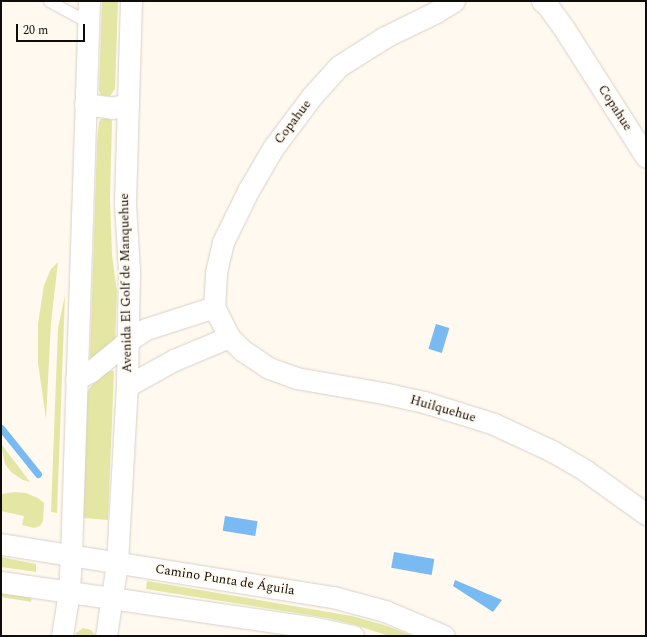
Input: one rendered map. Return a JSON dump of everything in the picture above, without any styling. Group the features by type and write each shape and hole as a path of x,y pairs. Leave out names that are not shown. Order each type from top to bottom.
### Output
{"street":[{"path":"62,636 69,592 71,556 89,1"},
{"name":"Avenida El Golf de Manquehue","path":"106,636 117,564 129,340 129,271 125,203 131,1"},
{"name":"Copahue","path":"214,307 216,273 223,242 248,191 273,148 312,96 340,66 385,37 436,12 454,1"},
{"name":"Copahue","path":"542,1 547,5 564,27 646,157"},
{"path":"86,104 112,108 127,104"},
{"path":"76,379 90,372 129,340 146,329 214,307"},
{"name":"Huilquehue","path":"214,307 229,337 242,350 256,361 283,374 424,402 494,424 537,444 586,471 646,514"},
{"path":"127,386 174,360 229,337"},
{"name":"Camino Punta de Águila","path":"1,544 117,564 333,597 385,611 444,636"},
{"path":"1,582 311,627 353,636"}],"lane":[{"path":"49,1 88,22"}],"green space":[{"path":"102,1 118,1 115,89 110,96 101,95 99,91"},
{"path":"108,117 112,121 110,199 112,255 117,291 115,344 93,360 90,357 97,144 99,122 101,119"},
{"path":"58,262 51,323 46,419 38,363 38,324 44,285 51,269"},
{"path":"65,295 57,513 51,512 58,328"},
{"path":"108,371 114,371 108,520 83,518 86,395 91,386"},
{"path":"1,444 30,482 23,480 11,472 5,464"},
{"path":"15,492 26,493 38,498 44,503 43,521 40,526 34,528 22,525 24,516 1,511 1,494"},
{"path":"1,557 36,564 36,572 1,567"},
{"path":"147,581 352,616 387,626 413,636 389,636 352,624 327,618 146,589"},
{"path":"1,593 32,598 31,602 1,597"},
{"path":"83,628 91,630 96,636 76,636 76,633"}],"water":[{"path":"436,324 449,328 442,353 428,349"},
{"path":"225,516 258,521 255,536 223,531"},
{"path":"394,552 434,559 432,575 391,568"},
{"path":"455,580 502,600 493,612 453,586"}],"waterway":[{"path":"1,428 38,474"}]}
